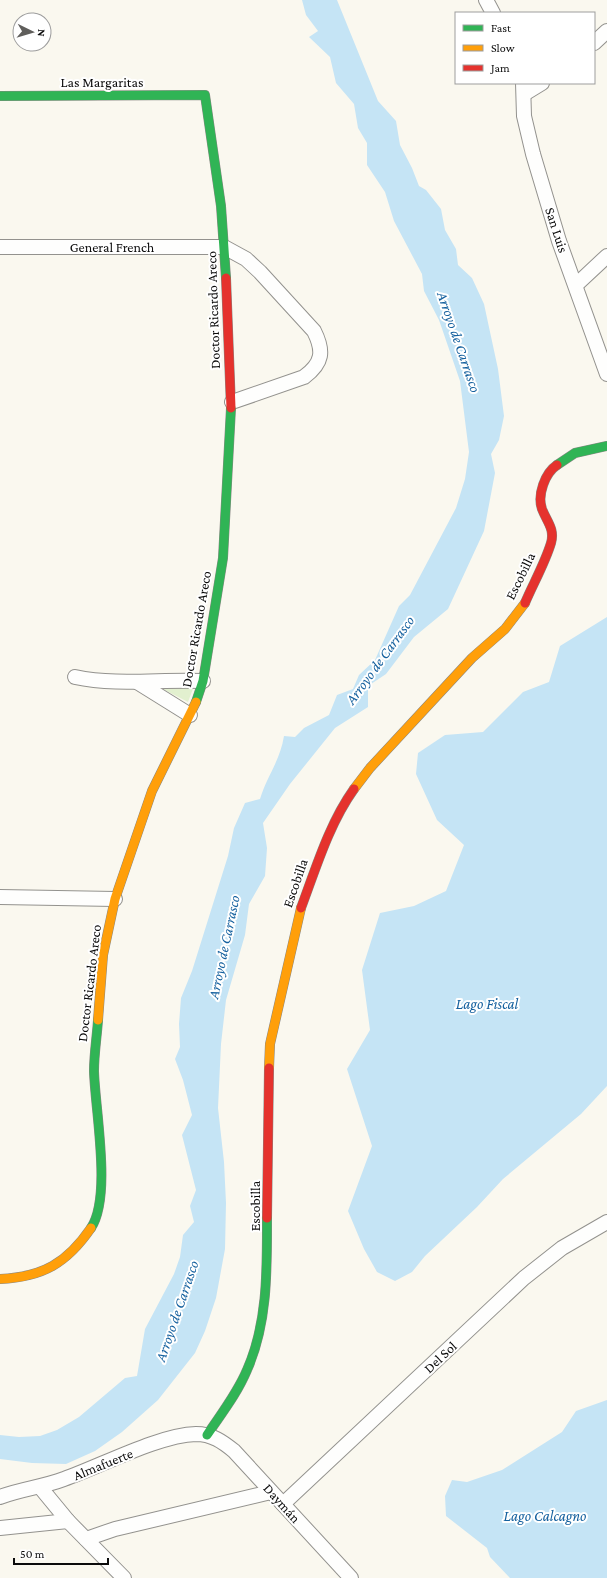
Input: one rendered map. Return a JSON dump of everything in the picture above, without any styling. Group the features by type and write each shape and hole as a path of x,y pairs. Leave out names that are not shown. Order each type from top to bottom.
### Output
{"street":[{"path":"486,0 492,12"},
{"path":"595,42 607,31"},
{"path":"524,88 538,84"},
{"name":"San Luis","path":"524,88 524,116 533,154 559,241 607,374"},
{"name":"Las Margaritas","path":"0,96 205,95"},
{"name":"Doctor Ricardo Areco","path":"0,1279 19,1278 51,1267 66,1258 78,1247 94,1223 102,1181 95,1100 94,1063 103,955 115,899 152,791 199,697 203,681 223,558 229,421 232,402 229,385 230,314 221,206 205,95"},
{"name":"General French","path":"0,247 224,247"},
{"path":"224,247 246,259 260,272 314,331 320,342 321,352 318,362 313,370 304,377 232,402"},
{"path":"576,285 607,256"},
{"name":"Escobilla","path":"207,1435 233,1397 247,1371 258,1341 268,1274 268,1105 270,1044 299,913 323,848 348,798 370,768 472,658 505,629 524,605 551,543 552,527 542,508 541,496 546,478 555,466 575,453 607,446"},
{"path":"75,678 137,682 203,681"},
{"path":"137,682 190,715"},
{"path":"0,897 115,899"},
{"name":"Del Sol","path":"283,1504 524,1278 562,1248 607,1222"},
{"name":"Almafuerte","path":"0,1497 16,1491 40,1488 166,1440 196,1434 207,1435"},
{"name":"Daymán","path":"207,1435 223,1441 234,1451 351,1578"},
{"path":"40,1488 68,1521 124,1578"},
{"path":"86,1539 115,1529 272,1492"},
{"path":"0,1528 68,1521"}],"green space":[{"path":"157,686 194,686 188,702"}],"water":[{"name":"Arroyo de Carrasco","path":"302,0 337,0 378,101 396,121 400,145 412,168 419,186 426,190 441,209 445,230 456,249 458,265 472,278 484,304 498,369 504,416 499,440 491,454 495,473 484,531 448,609 414,637 386,674 368,686 368,707 335,728 290,784 263,823 267,848 265,876 249,904 245,935 226,1000 221,1044 218,1108 224,1162 226,1203 225,1249 216,1298 205,1331 195,1353 158,1400 122,1432 95,1451 66,1464 32,1463 0,1459 0,1435 19,1437 40,1436 57,1430 79,1417 125,1378 137,1376 145,1329 174,1274 180,1257 183,1235 194,1222 190,1206 196,1190 182,1135 192,1115 183,1080 175,1059 180,1047 179,1024 181,998 192,971 228,856 234,828 245,803 260,799 280,753 284,736 295,737 304,728 329,715 337,695 353,689 359,675 375,660 399,606 410,595 456,508 465,479 469,452 460,381 439,320 424,291 422,274 394,221 385,192 367,165 367,143 358,128 354,104 336,83 330,57 309,37 318,31 306,15"},
{"name":"Lago Fiscal","path":"607,617 607,1086 581,1114 503,1179 477,1207 425,1256 412,1272 395,1281 377,1272 364,1249 348,1211 372,1146 347,1069 370,1030 362,970 380,913 414,906 446,891 464,845 437,820 416,774 418,753 445,735 483,732 523,692 549,682 560,646"},
{"name":"Lago Calcagno","path":"607,1400 607,1578 510,1578 490,1557 487,1548 446,1516 445,1496 452,1480 467,1482 502,1470 562,1432 576,1411"}],"traffic: fast":[{"path":"0,96 205,95 221,206 226,278"},
{"path":"196,702 203,681 223,558 231,408"},
{"path":"557,465 575,453 607,446"},
{"path":"91,1228 97,1214 101,1175 101,1152 94,1071 98,1020"},
{"path":"207,1435 228,1404 247,1370 259,1334 265,1296 267,1218"}],"traffic: slow":[{"path":"354,789 370,768 472,658 505,629 525,603"},
{"path":"98,1020 103,955 115,899 152,791 196,702"},
{"path":"269,1068 270,1044 301,908"},
{"path":"0,1279 29,1275 53,1266 73,1250 91,1228"}],"traffic: jam":[{"path":"226,278 231,408"},
{"path":"525,603 551,543 552,534 542,509 541,491 549,473 557,465"},
{"path":"301,908 330,831 354,789"},
{"path":"267,1218 269,1068"}]}
